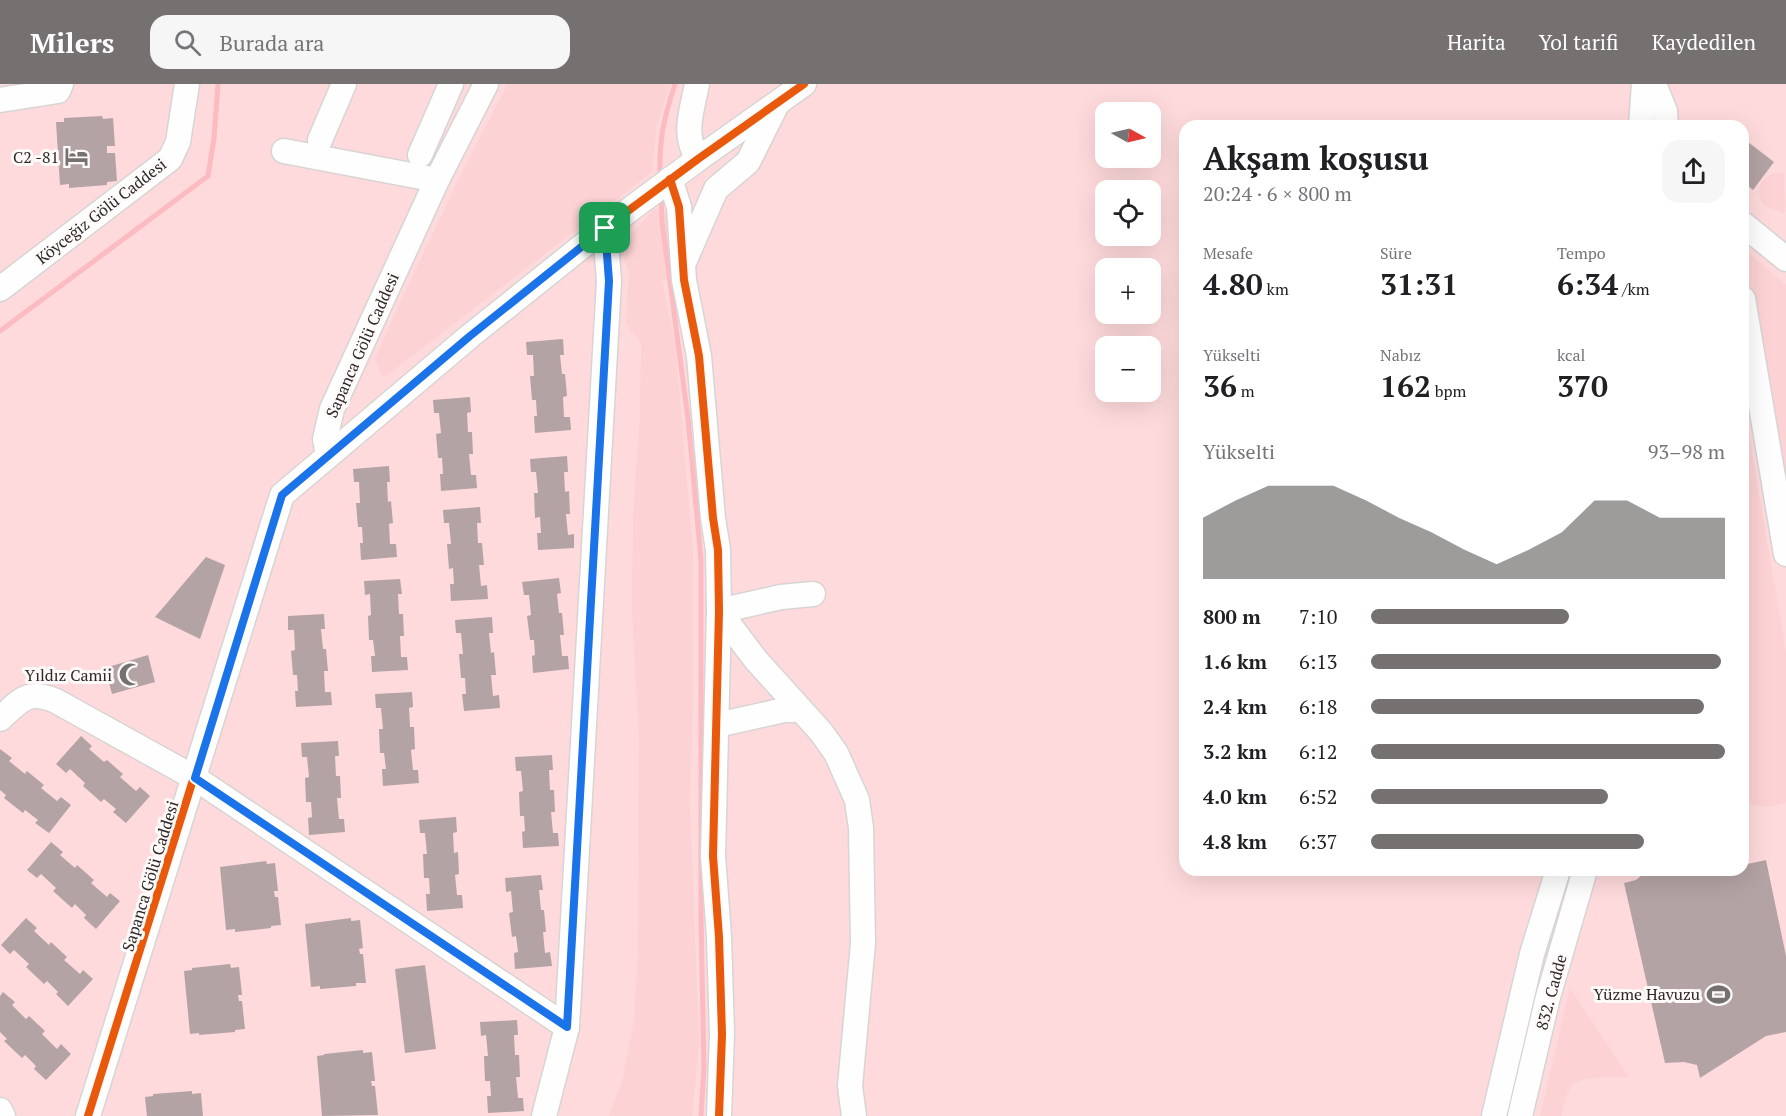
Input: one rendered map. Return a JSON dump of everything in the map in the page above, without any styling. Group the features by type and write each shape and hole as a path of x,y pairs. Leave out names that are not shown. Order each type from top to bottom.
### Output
{"street":[{"path":"0,100 58,91 61,84"},
{"name":"Köyceğiz Gölü Caddesi","path":"0,289 170,159 178,142 188,84"},
{"path":"320,140 344,84"},
{"path":"420,155 452,84"},
{"name":"Sapanca Gölü Caddesi","path":"88,1116 282,495 328,456 325,439 332,409 437,180 486,84"},
{"path":"697,84 688,137 698,159"},
{"path":"328,456 470,336 605,228 804,84"},
{"path":"1641,120 1644,84"},
{"path":"1654,84 1665,111 1666,120"},
{"path":"683,265 716,189 748,162 778,102"},
{"path":"284,151 437,180"},
{"path":"670,179 679,207 684,280 699,356 713,518 718,550 719,611 713,856 719,937 722,1034 719,1116"},
{"path":"544,1116 567,1027 609,281 605,228"},
{"path":"1749,229 1786,259"},
{"path":"1749,335 1786,554"},
{"path":"719,611 781,597 813,594"},
{"path":"719,611 756,660 821,732 836,753 857,800 861,828 863,944 850,1086 854,1116"},
{"path":"0,719 21,700 38,694 46,697 195,778 567,1027"},
{"path":"717,725 784,710 800,710"},
{"name":"832. Cadde","path":"1494,1116 1532,954 1557,876"},
{"name":"832. Cadde","path":"1521,1116 1548,997 1584,876"},
{"path":"0,1110 3,1116"}],"shaded area":[{"path":"0,84 1786,84 1786,1116 0,1116"},
{"path":"508,84 670,84 657,126 652,172 383,378 375,359 439,220"},
{"path":"1780,172 1784,174 1785,213 1764,206 1759,194 1763,180"},
{"path":"654,209 668,213 673,238 669,254 677,265 674,278 662,281 675,342 693,551 690,801 699,1045 692,1116 609,1116 622,1082 634,1020 638,957 639,737 632,611 633,514 640,418 641,342 626,324 629,272 624,259 629,237"},
{"path":"1749,253 1786,285 1786,516 1749,289"},
{"path":"1749,434 1786,653 1786,803 1769,807 1749,804"},
{"path":"1570,988 1629,1077 1580,1081 1570,1088 1561,1116 1540,1116"}],"building":[{"path":"102,116 103,119 113,118 115,146 107,146 107,153 115,153 117,181 107,182 107,185 69,188 69,184 60,185 56,122 64,122 64,118"},
{"path":"1749,143 1774,162 1753,190 1749,187"},
{"path":"563,339 564,355 560,355 567,396 563,397 564,417 570,417 571,430 535,433 536,400 532,400 530,376 534,376 533,355 527,355 526,342"},
{"path":"470,397 471,412 467,413 468,432 472,432 473,454 469,454 471,475 476,475 477,488 441,491 442,458 438,458 436,434 441,433 439,413 434,413 433,400"},
{"path":"567,456 568,472 564,472 565,492 569,491 570,514 566,514 568,535 574,534 574,548 538,550 537,533 541,533 540,517 535,518 534,493 538,493 536,472 531,472 530,459"},
{"path":"389,466 388,502 391,501 393,523 389,524 390,544 396,544 397,557 361,560 362,527 358,527 356,503 360,503 359,482 354,482 353,469"},
{"path":"480,507 481,523 477,523 478,543 482,543 484,565 479,565 481,586 487,585 488,599 451,601 450,584 454,584 453,568 449,569 447,544 451,544 449,523 444,523 443,510"},
{"path":"206,557 225,565 200,639 155,617"},
{"path":"559,578 561,593 557,594 564,635 560,635 562,656 568,656 569,669 533,673 534,640 530,640 527,616 531,615 529,595 524,595 522,582"},
{"path":"400,579 402,594 398,594 399,614 403,614 404,636 400,636 401,657 407,657 408,670 372,672 371,656 375,656 373,640 369,640 370,594 365,595 364,581"},
{"path":"324,614 325,629 321,629 328,671 324,671 325,692 331,692 332,705 296,707 297,675 293,675 291,651 295,650 294,630 288,630 288,616"},
{"path":"492,617 493,633 489,633 491,653 494,652 496,675 491,675 493,696 499,695 500,708 464,711 462,694 466,694 465,678 461,678 459,654 463,654 461,633 456,633 455,620"},
{"path":"148,655 155,682 112,694 105,668"},
{"path":"412,692 413,707 409,708 410,727 414,727 415,749 411,750 413,770 418,770 419,783 383,786 382,769 386,769 384,753 380,753 379,729 383,729 381,708 376,708 375,694"},
{"path":"81,736 92,746 89,749 104,762 107,760 123,774 120,777 136,791 140,787 150,796 126,823 113,812 116,809 104,799 101,802 83,786 85,783 70,769 66,773 56,764"},
{"path":"338,741 339,756 335,756 336,776 340,776 341,798 337,798 339,819 344,819 345,832 309,835 308,818 312,817 311,802 306,802 305,778 309,777 307,757 302,757 301,743"},
{"path":"0,749 12,758 9,761 25,774 27,771 44,785 41,788 57,801 61,797 71,805 49,833 35,823 38,820 25,810 23,813 4,798 6,795 0,790"},
{"path":"552,755 553,770 549,770 550,790 554,790 555,812 551,812 553,833 558,833 559,846 523,848 524,816 520,816 519,792 523,791 521,771 516,771 515,757"},
{"path":"456,817 457,832 453,833 454,853 458,852 459,874 455,875 457,895 462,895 463,908 427,911 426,894 430,894 429,878 424,878 423,854 427,854 425,833 420,833 419,820"},
{"path":"51,842 63,852 60,855 75,868 77,865 94,880 91,883 107,897 110,893 120,901 96,929 84,918 86,915 75,904 72,908 53,891 56,888 41,874 37,878 27,870"},
{"name":"Yüzme Havuzu","path":"1766,860 1786,956 1786,1032 1766,1036 1700,1078 1697,1065 1684,1062 1665,1063 1624,883 1636,880 1641,876 1749,876 1749,864"},
{"path":"266,861 267,864 275,863 278,891 274,891 275,897 278,897 281,925 235,932 235,929 226,930 220,867"},
{"path":"541,875 543,890 539,890 541,910 544,910 545,953 550,952 552,966 515,969 514,953 518,952 516,936 512,937 509,913 513,912 511,891 506,892 505,878"},
{"path":"26,918 37,928 34,931 49,945 51,942 67,957 64,960 80,974 83,970 93,979 68,1006 47,981 44,984 26,967 29,964 14,950 10,954 1,945"},
{"path":"351,918 351,921 360,920 363,948 359,949 360,954 363,954 366,983 320,989 320,986 311,987 305,924"},
{"path":"230,964 231,968 239,967 242,995 238,995 239,1001 242,1001 245,1029 235,1030 235,1032 190,1034 184,971"},
{"path":"425,965 436,1049 405,1053 395,969"},
{"path":"3,992 15,1002 12,1005 26,1019 29,1016 45,1031 42,1034 57,1049 61,1044 71,1054 46,1080 34,1069 36,1066 25,1055 22,1058 4,1041 7,1039 0,1032 0,996"},
{"path":"517,1020 518,1035 514,1035 515,1055 519,1055 520,1077 516,1077 518,1098 523,1098 524,1111 488,1113 487,1096 491,1096 490,1081 485,1081 484,1056 488,1056 486,1035 481,1036 480,1022"},
{"path":"363,1050 363,1053 372,1052 375,1081 371,1081 372,1086 375,1086 378,1115 322,1116 317,1056"},
{"path":"192,1091 192,1094 201,1093 203,1116 147,1116 145,1097 153,1096 153,1094"}],"waterway":[{"path":"0,331 208,176 214,138 218,84"},
{"path":"660,178 663,130 675,84"},
{"path":"661,196 662,221 688,419 701,560 701,918 704,1067 701,1116"}],"cycle path":[{"path":"88,1116 282,495 470,336 605,228 804,84"},
{"path":"670,179 679,207 684,280 699,356 713,518 718,550 719,611 713,856 719,937 722,1034 719,1116"}],"place":[{"name":"C2 -81","path":"77,157"},
{"name":"Yıldız Camii","path":"130,675"},
{"name":"Yüzme Havuzu","path":"1718,994"}],"route":[{"path":"605,228 609,281 567,1027 195,778 282,495 470,336 605,228"}]}
